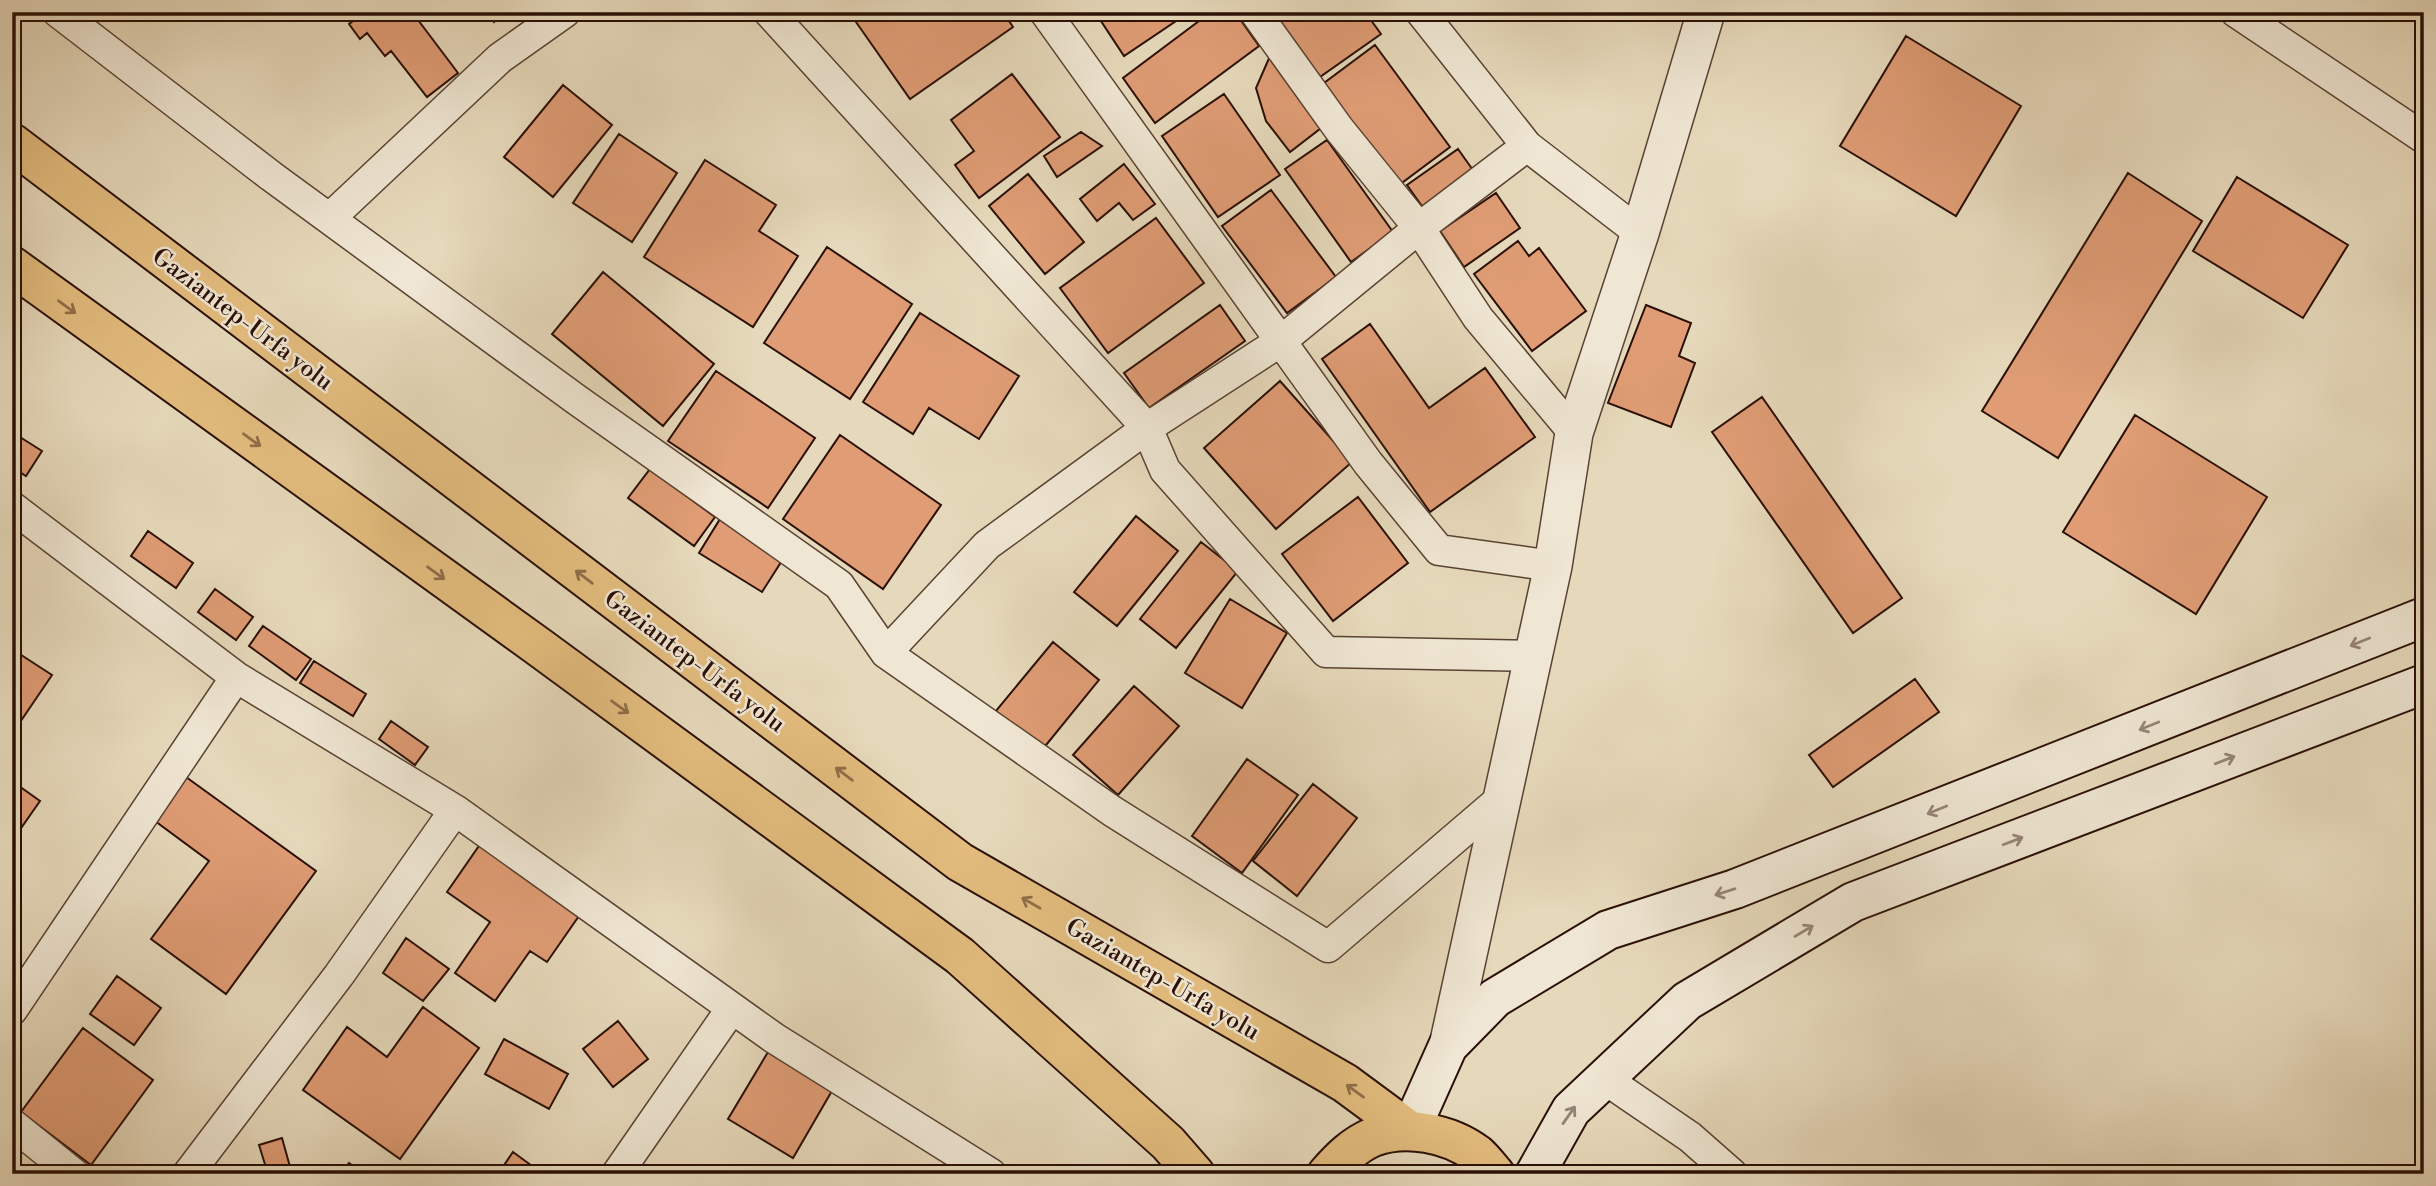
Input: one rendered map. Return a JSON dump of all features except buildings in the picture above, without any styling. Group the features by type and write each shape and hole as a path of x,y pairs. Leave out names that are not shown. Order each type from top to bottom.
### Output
{"highway":[{"name":"Gaziantep-Urfa yolu","path":"12,143 960,862 1345,1083 1410,1131"},
{"path":"12,266 960,956 1168,1143 1195,1174"},
{"path":"1327,1174 1343,1155 1374,1137 1410,1131 1445,1136 1477,1154 1495,1174"}],"main road":[{"path":"1410,1131 1448,1046 1495,998 1608,930 1735,889 2424,617"},
{"path":"1535,1174 1571,1111 1687,1001 1853,902 2424,684"}],"street":[{"path":"58,12 271,176 588,408 839,585 886,653 1112,811 1328,947 1502,798"},
{"path":"330,218 500,58 565,12"},
{"path":"769,12 1147,428 1165,470 1326,652 1533,656"},
{"path":"1045,12 1368,463 1439,550 1553,566"},
{"path":"1255,12 1339,129 1419,228 1478,318 1574,433"},
{"path":"1422,12 1527,146 1640,233"},
{"path":"1448,1046 1553,566 1574,433 1640,233 1706,12"},
{"path":"2235,12 2424,138"},
{"path":"886,653 987,545 1147,428 1281,341 1419,228 1527,146"},
{"path":"12,507 236,677 455,810 774,1038 972,1169"},
{"path":"12,1010 236,677"},
{"path":"188,1174 339,975 455,810"},
{"path":"617,1174 732,1008"},
{"path":"1605,1079 1690,1137 1732,1174"},
{"path":"12,1124 74,1174"}]}
